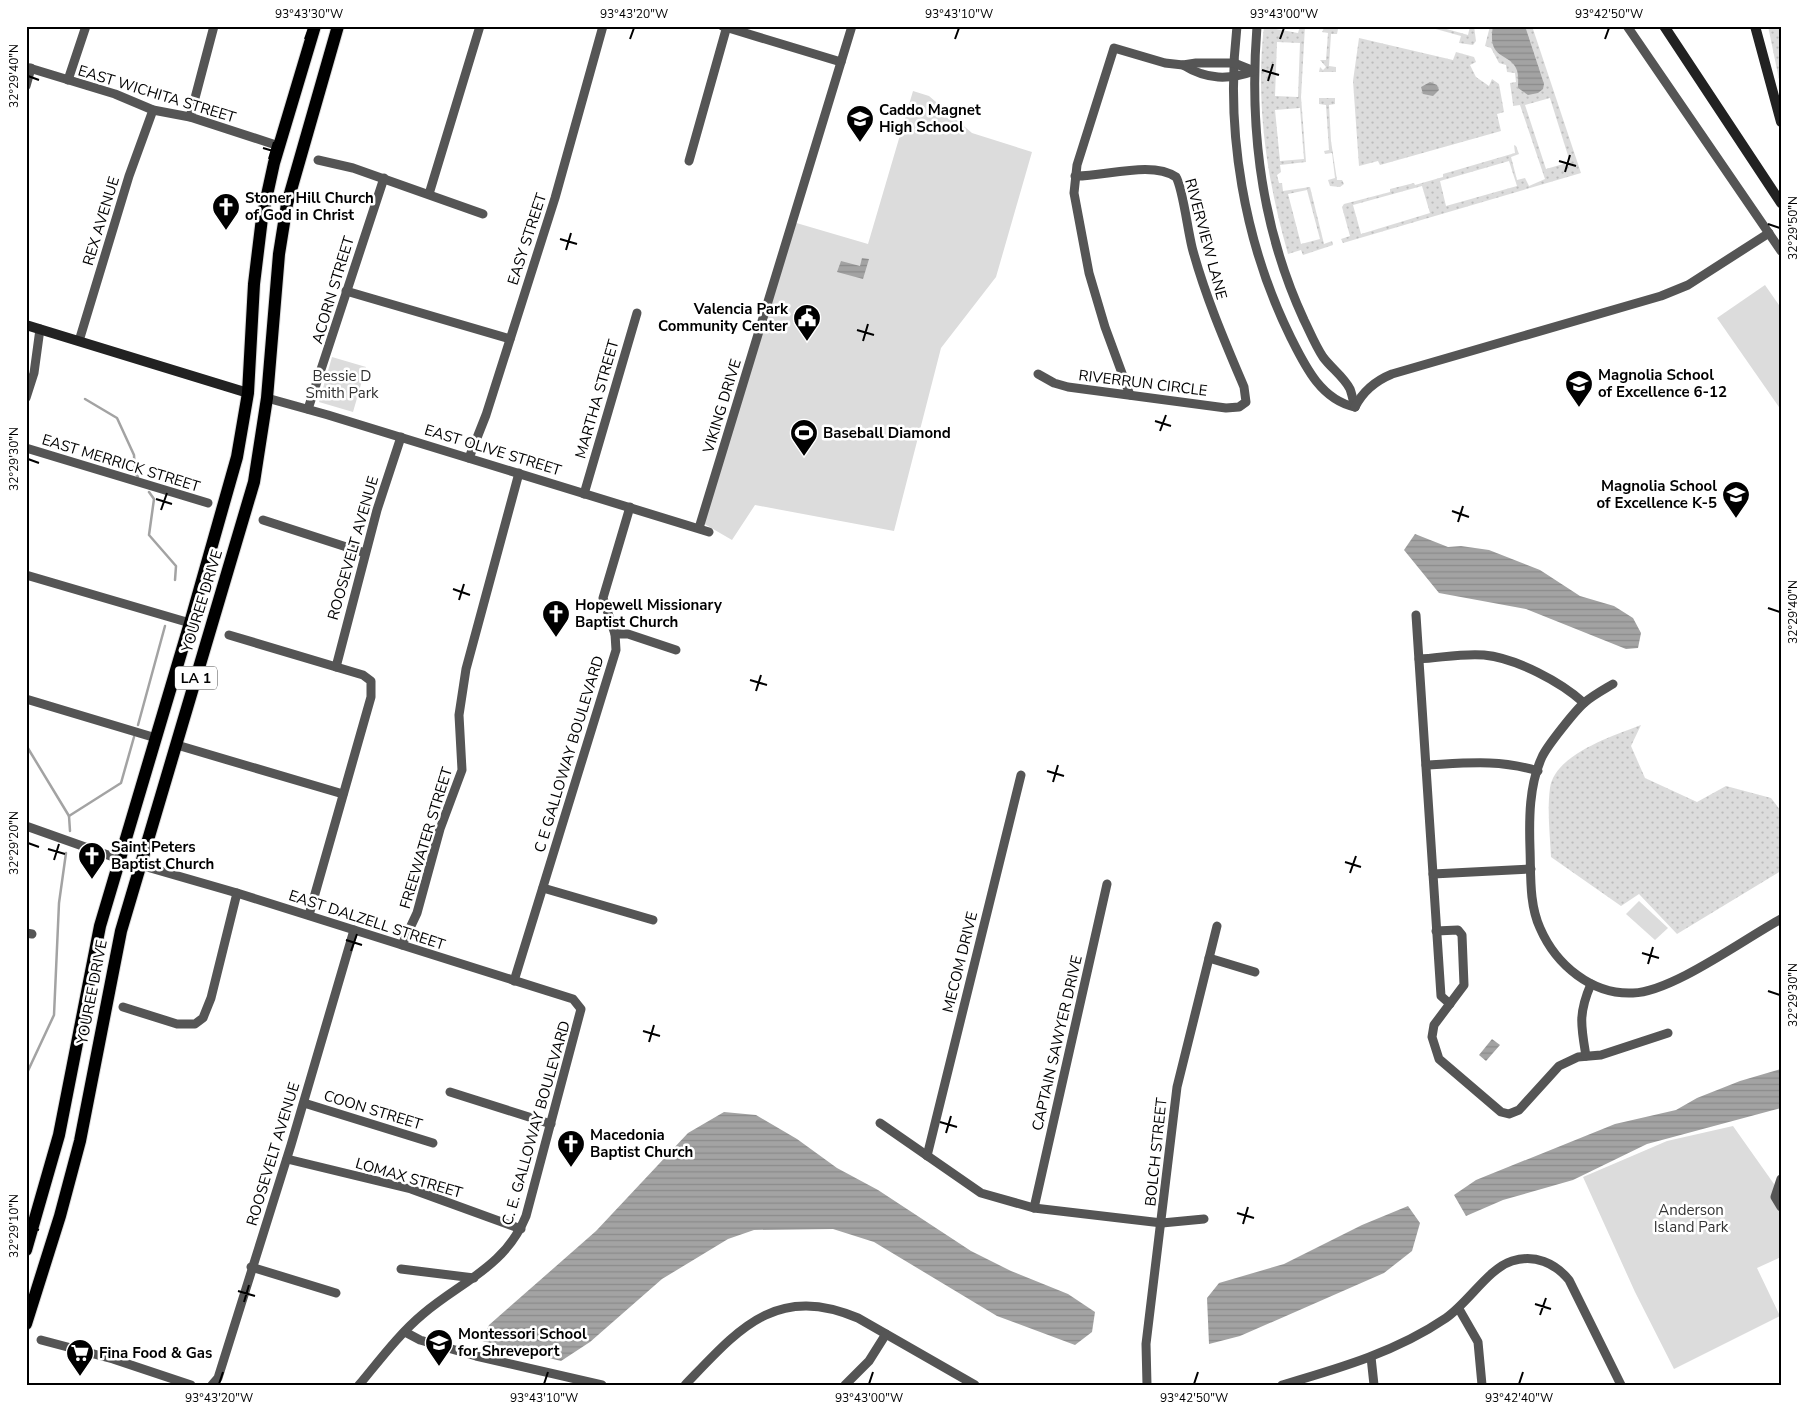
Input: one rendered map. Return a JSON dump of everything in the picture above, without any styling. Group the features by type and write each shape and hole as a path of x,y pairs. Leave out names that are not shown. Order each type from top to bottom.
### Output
{"main road":[{"name":"YOUREE DRIVE","path":"26,1250 53,1160 90,966 119,858 228,492 248,393 257,251 268,190 279,146 315,26"},
{"name":"YOUREE DRIVE","path":"26,1324 70,1179 114,963 140,865 254,482 267,398 279,254 287,204 338,26"},
{"path":"1664,26 1781,203"},
{"path":"1755,26 1781,122"},
{"path":"1762,26 1774,100"},
{"path":"26,325 267,398"},
{"path":"119,858 140,865"}],"street":[{"path":"68,80 86,26"},
{"path":"190,117 214,26"},
{"path":"429,194 480,26"},
{"name":"EASY STREET","path":"469,458 486,415 555,198 603,26"},
{"path":"689,161 725,27 840,65 852,26"},
{"path":"1237,26 1234,62 1235,123 1242,181 1253,237 1269,287 1298,354 1314,380 1341,404 1355,407"},
{"path":"1257,26 1254,71 1258,153 1267,208 1279,254 1295,299 1315,344 1328,364 1350,389 1355,407"},
{"path":"1627,26 1781,251"},
{"path":"1130,395 1105,328 1087,264 1074,193 1075,176 1114,48 1158,62 1183,65 1212,77 1234,78 1254,71"},
{"path":"1183,65 1196,62 1234,62 1254,71"},
{"name":"VIKING DRIVE","path":"699,528 840,65"},
{"path":"26,86 29,68"},
{"name":"EAST WICHITA STREET","path":"29,68 115,94 153,110 190,117 279,146"},
{"name":"REX AVENUE","path":"80,341 129,176 153,110"},
{"path":"318,160 384,178 483,214"},
{"name":"RIVERVIEW LANE","path":"1075,176 1137,171 1162,172 1176,177 1202,283 1214,318 1244,387 1246,402"},
{"name":"ACORN STREET","path":"308,409 384,178"},
{"path":"1355,407 1361,395 1372,385 1392,374 1655,298 1688,286 1769,233"},
{"path":"346,291 510,339"},
{"name":"MARTHA STREET","path":"584,494 637,313"},
{"path":"26,398 34,373 40,329"},
{"name":"RIVERRUN CIRCLE","path":"1038,374 1061,386 1226,408 1239,407 1246,402"},
{"name":"EAST OLIVE STREET","path":"267,398 401,437 709,532"},
{"name":"ROOSEVELT AVENUE","path":"336,667 365,553 401,437"},
{"name":"EAST MERRICK STREET","path":"26,448 208,503"},
{"name":"FREEWATER STREET","path":"402,945 418,913 440,829 462,770 459,715 466,669 519,473"},
{"name":"C E GALLOWAY BOULEVARD","path":"514,980 616,650 615,634 603,603 604,592 630,507"},
{"path":"263,520 365,553"},
{"path":"26,575 190,623"},
{"path":"1416,615 1441,996 1450,1004"},
{"path":"615,634 628,634 676,650"},
{"path":"229,635 363,675 372,680 371,697 309,916"},
{"path":"1419,659 1484,655 1509,660 1568,688 1584,703"},
{"path":"1612,684 1584,703 1543,756 1532,794 1529,818 1532,897 1540,928 1558,958 1584,982 1608,992 1634,993 1675,981 1781,920"},
{"path":"26,699 156,738"},
{"path":"176,744 343,794"},
{"path":"1426,766 1495,762 1514,764 1538,771"},
{"name":"MECOM DRIVE","path":"926,1156 1021,775"},
{"path":"26,826 119,858"},
{"name":"EAST DALZELL STREET","path":"140,865 237,893 573,999 581,1009"},
{"path":"1433,874 1531,869"},
{"name":"CAPTAIN SAWYER DRIVE","path":"1034,1208 1107,884"},
{"path":"543,888 652,920"},
{"path":"123,1007 177,1024 195,1024 203,1018 210,998 237,893"},
{"name":"BOLCH STREET","path":"1147,1385 1146,1344 1177,1087 1217,926"},
{"name":"ROOSEVELT AVENUE","path":"213,1385 218,1378 251,1267 287,1159 354,930"},
{"path":"1436,931 1458,930 1462,935 1464,985 1434,1025 1432,1037 1438,1059 1501,1112 1509,1114 1519,1110 1559,1066 1578,1057 1601,1055 1668,1032"},
{"path":"1209,958 1255,972"},
{"path":"1586,1056 1580,1020 1584,1000 1591,984"},
{"name":"C. E. GALLOWAY BOULEVARD","path":"359,1385 405,1332 430,1309 474,1278 510,1246 521,1229 581,1009"},
{"path":"450,1092 551,1124"},
{"name":"COON STREET","path":"304,1103 433,1143"},
{"path":"880,1124 981,1193 1034,1208 1162,1223 1204,1219"},
{"name":"LOMAX STREET","path":"287,1159 411,1189 521,1229"},
{"path":"1781,1179 1775,1196 1781,1207"},
{"path":"1282,1385 1371,1357 1400,1344 1458,1309 1498,1270 1513,1261 1530,1258 1547,1262 1562,1271 1569,1280 1621,1385"},
{"path":"251,1267 336,1293"},
{"path":"401,1269 474,1278"},
{"path":"685,1385 742,1328 776,1310 799,1306 825,1307 858,1318 975,1385"},
{"path":"1458,1309 1478,1342 1482,1385"},
{"path":"405,1332 420,1340 476,1356 602,1385"},
{"path":"845,1385 869,1361 886,1334"},
{"path":"41,1340 113,1359 191,1385"},
{"path":"1371,1357 1374,1385"}],"green space":[{"path":"1264,26 1276,26 1276,29 1298,33 1300,26 1305,26 1301,97 1306,162 1280,165 1281,172 1277,175 1279,183 1282,183 1283,191 1310,187 1324,244 1332,241 1333,245 1303,255 1301,250 1288,254 1274,198 1262,113","holes":["1277,42 1300,43 1298,97 1275,96","1300,108 1304,159 1280,161 1275,110","1307,190 1320,239 1301,244 1288,194"]},
{"path":"1325,26 1336,26 1338,29 1337,34 1331,34 1329,66 1336,67 1336,72 1319,72 1320,67 1323,70 1326,67 1320,60 1326,60 1328,33 1322,32"},
{"path":"1425,26 1436,26 1468,35 1470,26 1474,26 1476,41 1473,45 1459,43 1461,36"},
{"path":"1490,26 1532,26 1581,173 1343,243 1341,239 1350,236 1342,207 1344,204 1390,192 1390,189 1414,183 1415,185 1443,177 1443,174 1515,153 1514,145 1519,154 1511,157 1517,180 1525,178 1529,186 1545,179 1520,105 1513,106 1510,83 1516,82 1515,73 1507,72 1506,65 1499,63 1491,48 1485,46","holes":["1550,98 1570,162 1546,169 1525,105","1509,161 1517,186 1446,206 1440,181","1422,186 1430,213 1361,234 1353,205"]},
{"path":"1768,26 1781,26 1781,89"},
{"path":"1359,38 1453,60 1456,52 1474,57 1476,62 1470,65 1476,77 1489,86 1492,79 1499,84 1504,112 1497,114 1501,131 1380,165 1378,161 1359,166 1353,81"},
{"path":"913,91 929,96 972,133 1032,152 996,277 941,348 894,531 755,505 732,540 701,522 793,222 868,244"},
{"path":"1319,98 1335,98 1335,104 1329,105 1331,141 1337,180 1342,180 1344,184 1340,187 1330,186 1328,180 1335,178 1332,153 1325,154 1324,151 1329,150 1326,105 1319,104"},
{"path":"1765,285 1781,308 1781,410 1717,318"},
{"name":"Bessie D Smith Park","path":"332,357 366,367 353,412 319,402"},
{"path":"1641,725 1631,746 1645,778 1697,802 1726,786 1771,798 1781,811 1781,871 1677,934 1639,894 1621,906 1551,857 1549,805 1550,788 1554,776 1562,765 1587,748"},
{"path":"1639,901 1668,928 1655,940 1626,914"},
{"name":"Anderson Island Park","path":"1733,1126 1774,1184 1773,1199 1781,1211 1781,1257 1757,1268 1780,1316 1674,1369 1635,1292 1583,1177 1667,1141"}],"shaded area":[{"path":"1493,26 1525,26 1544,84 1543,89 1538,93 1528,95 1518,88 1516,68 1508,59 1499,54 1493,45"},
{"path":"1430,82 1437,85 1439,90 1433,96 1423,94 1421,87"},
{"path":"862,258 869,259 863,279 837,272 841,261 860,266"},
{"path":"1415,534 1448,547 1461,546 1489,550 1540,570 1580,596 1614,606 1633,618 1641,633 1638,648 1626,649 1526,609 1439,593 1404,550"},
{"path":"1492,1039 1500,1045 1486,1061 1479,1055"},
{"path":"1781,1069 1781,1108 1647,1144 1573,1180 1503,1200 1466,1216 1454,1195 1476,1180 1615,1124 1676,1110 1697,1098 1740,1081"},
{"path":"724,1112 756,1115 797,1139 837,1168 878,1190 971,1251 1011,1271 1068,1294 1095,1312 1092,1332 1075,1345 997,1316 874,1242 833,1229 754,1230 728,1239 662,1279 590,1342 561,1361 482,1341 489,1325 596,1231 688,1133"},
{"path":"1408,1206 1420,1223 1412,1251 1384,1273 1240,1336 1209,1344 1207,1298 1219,1283 1284,1264 1362,1225"}],"waterway":[{"path":"85,399 117,418 134,455 135,472 138,477"},
{"path":"149,492 154,499 149,535 176,566 175,580"},
{"path":"138,725 165,626"},
{"path":"69,816 121,783 134,737"},
{"path":"26,745 69,816 70,831"},
{"path":"26,1075 54,1015 59,903 66,853"}],"place":[{"name":"Caddo Magnet High School","path":"860,143"},
{"name":"Stoner Hill Church of God in Christ","path":"226,231"},
{"name":"Valencia Park Community Center","path":"807,342"},
{"name":"Magnolia School of Excellence 6-12","path":"1579,408"},
{"name":"Baseball Diamond","path":"804,457"},
{"name":"Magnolia School of Excellence K-5","path":"1736,519"},
{"name":"Hopewell Missionary Baptist Church","path":"556,638"},
{"name":"Saint Peters Baptist Church","path":"92,880"},
{"name":"Macedonia Baptist Church","path":"571,1168"},
{"name":"Montessori School for Shreveport","path":"439,1367"},
{"name":"Fina Food & Gas","path":"80,1377"}]}
